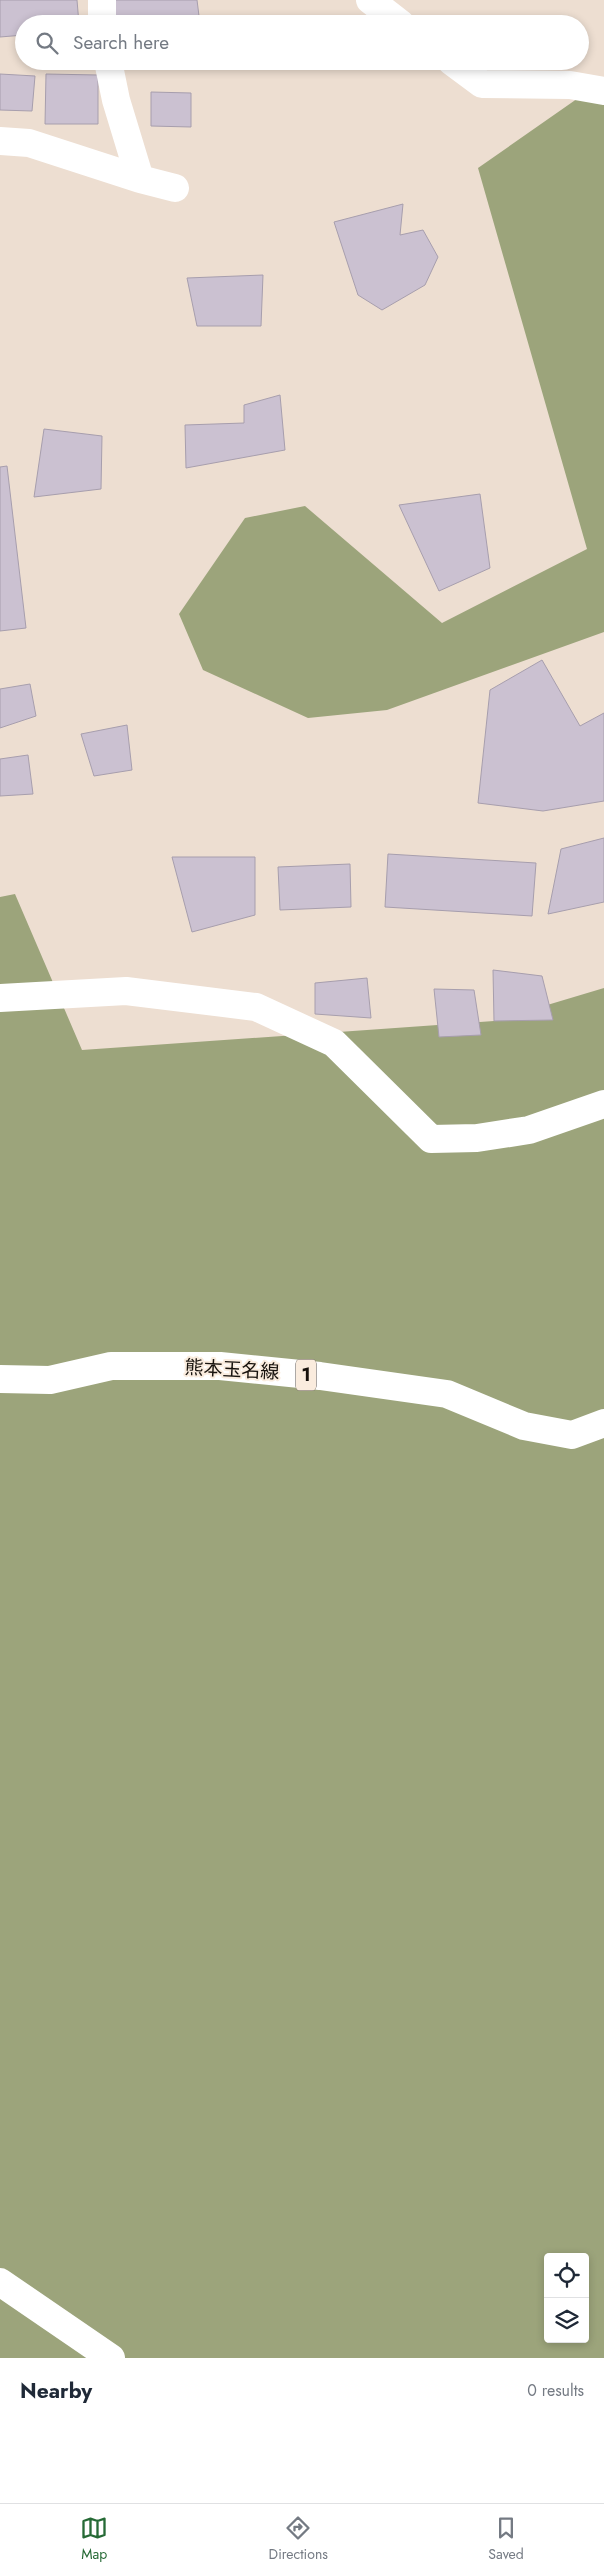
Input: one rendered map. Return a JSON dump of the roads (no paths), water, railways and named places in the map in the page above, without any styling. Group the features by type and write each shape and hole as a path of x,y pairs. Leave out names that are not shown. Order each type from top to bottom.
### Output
{"street":[{"path":"102,0 102,15"},
{"path":"370,0 389,15"},
{"path":"110,70 116,100 140,179"},
{"path":"463,70 482,84 570,86 604,91"},
{"path":"0,141 29,143 140,179 175,188"},
{"path":"0,998 126,991 256,1007 334,1043 431,1139 477,1138 529,1130 604,1104"},
{"name":"熊本玉名線","path":"0,1379 50,1380 111,1366 220,1366 320,1376 447,1394 524,1426 572,1435 604,1423"},
{"path":"0,2282 111,2358"}]}
